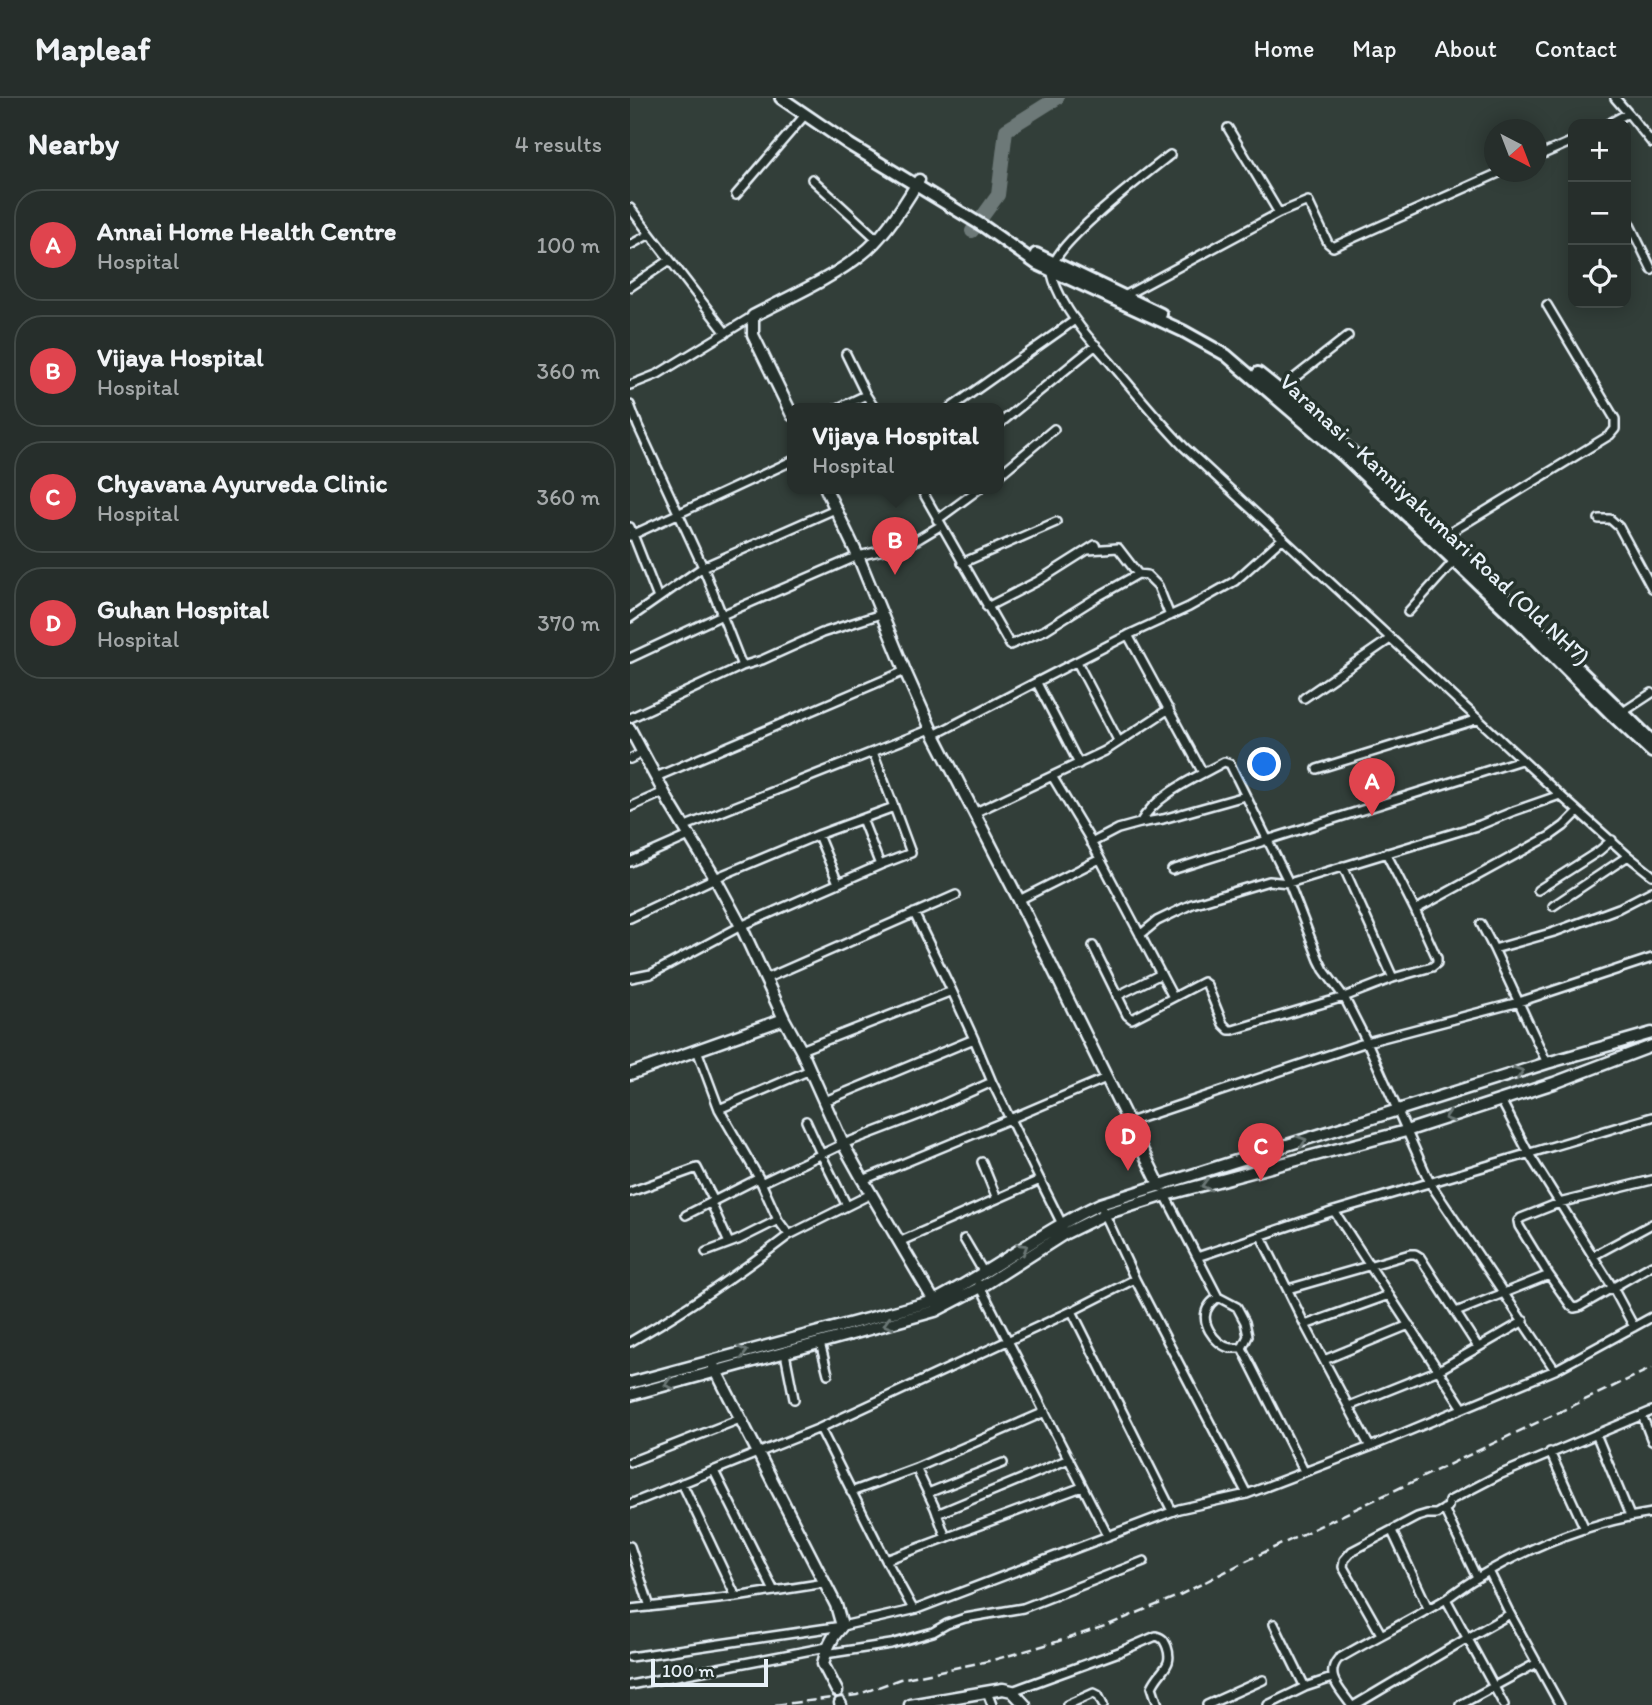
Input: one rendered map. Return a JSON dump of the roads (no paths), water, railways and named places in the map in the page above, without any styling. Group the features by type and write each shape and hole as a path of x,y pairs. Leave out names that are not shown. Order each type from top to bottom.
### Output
{"main road":[{"name":"Varanasi - Kanniyakumari Road (Old NH7)","path":"781,98 850,145 985,223 1037,264 1053,267 1124,296 1195,330 1305,409 1443,537 1472,571 1610,713 1652,752"},
{"name":"Varanasi - Kanniyakumari Road (Old NH7)","path":"793,98 917,183"},
{"name":"Varanasi - Kanniyakumari Road (Old NH7)","path":"1053,267 1219,348 1345,456 1455,560 1472,571 1652,741"}],"street":[{"path":"1615,98 1652,143"},
{"path":"1617,119 1628,113"},
{"path":"736,195 805,115"},
{"path":"1228,128 1279,213"},
{"path":"1547,152 1568,143"},
{"path":"1170,155 1121,193 1063,249 1053,267 1054,281 1075,320 1176,439 1521,760 1652,875"},
{"path":"812,179 878,240"},
{"path":"1124,296 1279,213 1308,201 1328,243 1333,247 1484,180"},
{"path":"630,385 657,374 862,254 878,240 917,183"},
{"path":"630,208 726,333"},
{"path":"1631,228 1652,270"},
{"path":"630,245 650,233"},
{"path":"630,287 670,260"},
{"path":"1443,537 1568,462 1615,429 1615,419 1547,305"},
{"path":"753,316 753,335 787,405"},
{"path":"957,403 1075,320"},
{"path":"1279,390 1348,336"},
{"path":"1004,420 1096,345"},
{"path":"846,354 871,403"},
{"path":"849,403 866,395"},
{"path":"630,405 703,566 742,666"},
{"path":"1004,470 1054,429"},
{"path":"658,598 631,533 787,463"},
{"path":"828,494 858,556 933,732 1106,1078 1218,1297 1237,1307 1245,1322 1248,1336 1242,1348"},
{"path":"924,494 1008,643 1012,645 1045,629 1138,574 1147,575 1158,586 1170,616"},
{"path":"630,658 858,556 911,544 973,494"},
{"path":"630,618 703,566 835,509"},
{"path":"1599,519 1609,519 1619,527 1652,588"},
{"path":"962,563 1056,522"},
{"path":"630,862 686,832 873,752 933,732 1037,683 1235,581 1283,538"},
{"path":"987,607 1038,581 1095,545"},
{"path":"1087,550 1118,548 1138,574"},
{"path":"1408,612 1455,560"},
{"path":"630,718 742,666 822,633 881,614"},
{"path":"1128,635 1203,773"},
{"path":"1304,698 1390,639"},
{"path":"1077,662 1119,742"},
{"path":"656,777 905,671"},
{"path":"1037,683 1079,764"},
{"path":"1623,712 1652,693"},
{"path":"974,813 1079,764 1169,709"},
{"path":"1317,769 1479,719"},
{"path":"631,734 741,926 784,1019 802,1050 843,1143 937,1305"},
{"path":"630,978 651,974 741,926 880,864 911,853 873,752"},
{"path":"630,759 642,753"},
{"path":"1172,870 1521,760"},
{"path":"1140,823 1147,811 1157,802 1203,773 1224,762 1231,766 1289,883 1319,960 1344,997 1367,1042 1430,1183 1555,1370"},
{"path":"1052,776 1100,859 1173,997"},
{"path":"630,807 663,792"},
{"path":"1140,935 1157,921 1192,904 1269,881 1289,883 1480,825 1560,795"},
{"path":"1091,843 1118,829 1245,796"},
{"path":"630,918 715,878 894,807"},
{"path":"1415,910 1550,836 1578,812"},
{"path":"862,819 880,864"},
{"path":"818,835 838,883"},
{"path":"1538,890 1612,840"},
{"path":"1093,946 1127,1015 1132,1018 1203,982 1206,983 1223,1024 1233,1030 1344,997 1437,963 1415,910 1386,853"},
{"path":"1553,906 1628,856"},
{"path":"1019,900 1100,859"},
{"path":"1343,866 1393,978"},
{"path":"1494,949 1554,932 1619,908 1652,891"},
{"path":"765,979 956,895"},
{"path":"914,913 992,1082 1062,1223"},
{"path":"1481,924 1547,1063"},
{"path":"1129,1122 1367,1042 1519,1002 1652,958"},
{"path":"1117,996 1161,974"},
{"path":"802,1050 952,991"},
{"path":"630,1074 784,1019"},
{"path":"630,1383 785,1353 937,1305 1064,1234 1163,1191 1398,1111 1647,1034 1651,1048 1406,1131 1163,1191 1100,1204 1062,1223 980,1279"},
{"path":"825,1101 974,1039"},
{"path":"697,1050 719,1109 760,1181 778,1220 789,1235"},
{"path":"719,1109 810,1070"},
{"path":"863,1180 1106,1078"},
{"path":"686,1215 843,1143 919,1115 992,1082"},
{"path":"1502,1100 1529,1154 1614,1288 1634,1327"},
{"path":"1197,1257 1334,1211 1652,1116"},
{"path":"806,1121 847,1206"},
{"path":"982,1162 998,1199"},
{"path":"630,1192 697,1168 729,1243"},
{"path":"899,1242 1040,1180"},
{"path":"1652,1180 1559,1203 1518,1221 1549,1275 1574,1308 1652,1265"},
{"path":"630,1342 734,1277 789,1235 871,1194"},
{"path":"1100,1204 1135,1279 1247,1494"},
{"path":"1334,1211 1463,1408"},
{"path":"706,1252 778,1220"},
{"path":"1593,1255 1652,1224"},
{"path":"1261,1236 1370,1447"},
{"path":"964,1238 1009,1342 1108,1536"},
{"path":"1288,1289 1415,1254 1420,1257 1478,1347"},
{"path":"1455,1312 1549,1275"},
{"path":"630,1504 820,1428 1009,1342 1135,1279"},
{"path":"1305,1325 1389,1295"},
{"path":"1218,1297 1208,1307 1204,1318 1219,1342 1229,1348 1242,1348"},
{"path":"630,1395 713,1366 937,1305"},
{"path":"1072,1311 1172,1511"},
{"path":"630,1657 842,1626 913,1609 1172,1511 1247,1494 1370,1447 1555,1370 1652,1317"},
{"path":"1349,1406 1439,1370 1524,1321"},
{"path":"1324,1360 1409,1325"},
{"path":"820,1343 828,1374"},
{"path":"1242,1348 1304,1471"},
{"path":"785,1353 794,1399"},
{"path":"713,1366 836,1605 842,1626"},
{"path":"1381,1634 1343,1567 1344,1560 1352,1551 1417,1517 1436,1514 1448,1507 1449,1501 1499,1475 1652,1411"},
{"path":"851,1492 916,1468 1045,1412"},
{"path":"1642,1415 1652,1441"},
{"path":"630,1462 740,1419"},
{"path":"820,1428 913,1609"},
{"path":"1596,1434 1630,1516"},
{"path":"1550,1452 1585,1529"},
{"path":"937,1514 1069,1459"},
{"path":"928,1493 1003,1463"},
{"path":"916,1468 946,1538"},
{"path":"714,1471 774,1591"},
{"path":"682,1483 736,1597"},
{"path":"887,1560 1083,1487"},
{"path":"1444,1509 1477,1577"},
{"path":"1510,1614 1353,1705 1332,1678 1333,1666 1338,1660 1446,1598 1477,1577 1533,1549 1585,1529 1630,1516 1652,1513"},
{"path":"1392,1531 1428,1608"},
{"path":"630,1546 650,1607"},
{"path":"630,1685 826,1651 891,1644 933,1632 965,1618 1023,1608 1144,1561"},
{"path":"1489,1571 1560,1705"},
{"path":"630,1609 736,1597 825,1583"},
{"path":"1446,1598 1504,1705"},
{"path":"1274,1624 1304,1687"},
{"path":"836,1691 823,1664 833,1637 842,1626"},
{"path":"910,1705 940,1703 1003,1689 1012,1691 1156,1636 1165,1642 1170,1656 1169,1663 1152,1687 1158,1705"},
{"path":"1460,1705 1537,1662"},
{"path":"1268,1705 1304,1687 1332,1678"},
{"path":"1207,1705 1263,1680"},
{"path":"1012,1691 1025,1705"},
{"path":"987,1692 992,1705"},
{"path":"1067,1705 1094,1693 1103,1705"}],"waterway":[{"path":"972,231 998,195 1006,130 1057,98"}],"railway":[{"path":"775,1705 857,1695 900,1679 993,1660 1108,1625 1178,1596 1652,1368"}],"place":[{"name":"Vijaya Hospital","path":"895,575"},
{"name":"Annai Home Health Centre","path":"1372,816"},
{"name":"Guhan Hospital","path":"1128,1171"},
{"name":"Chyavana Ayurveda Clinic","path":"1261,1181"}]}
